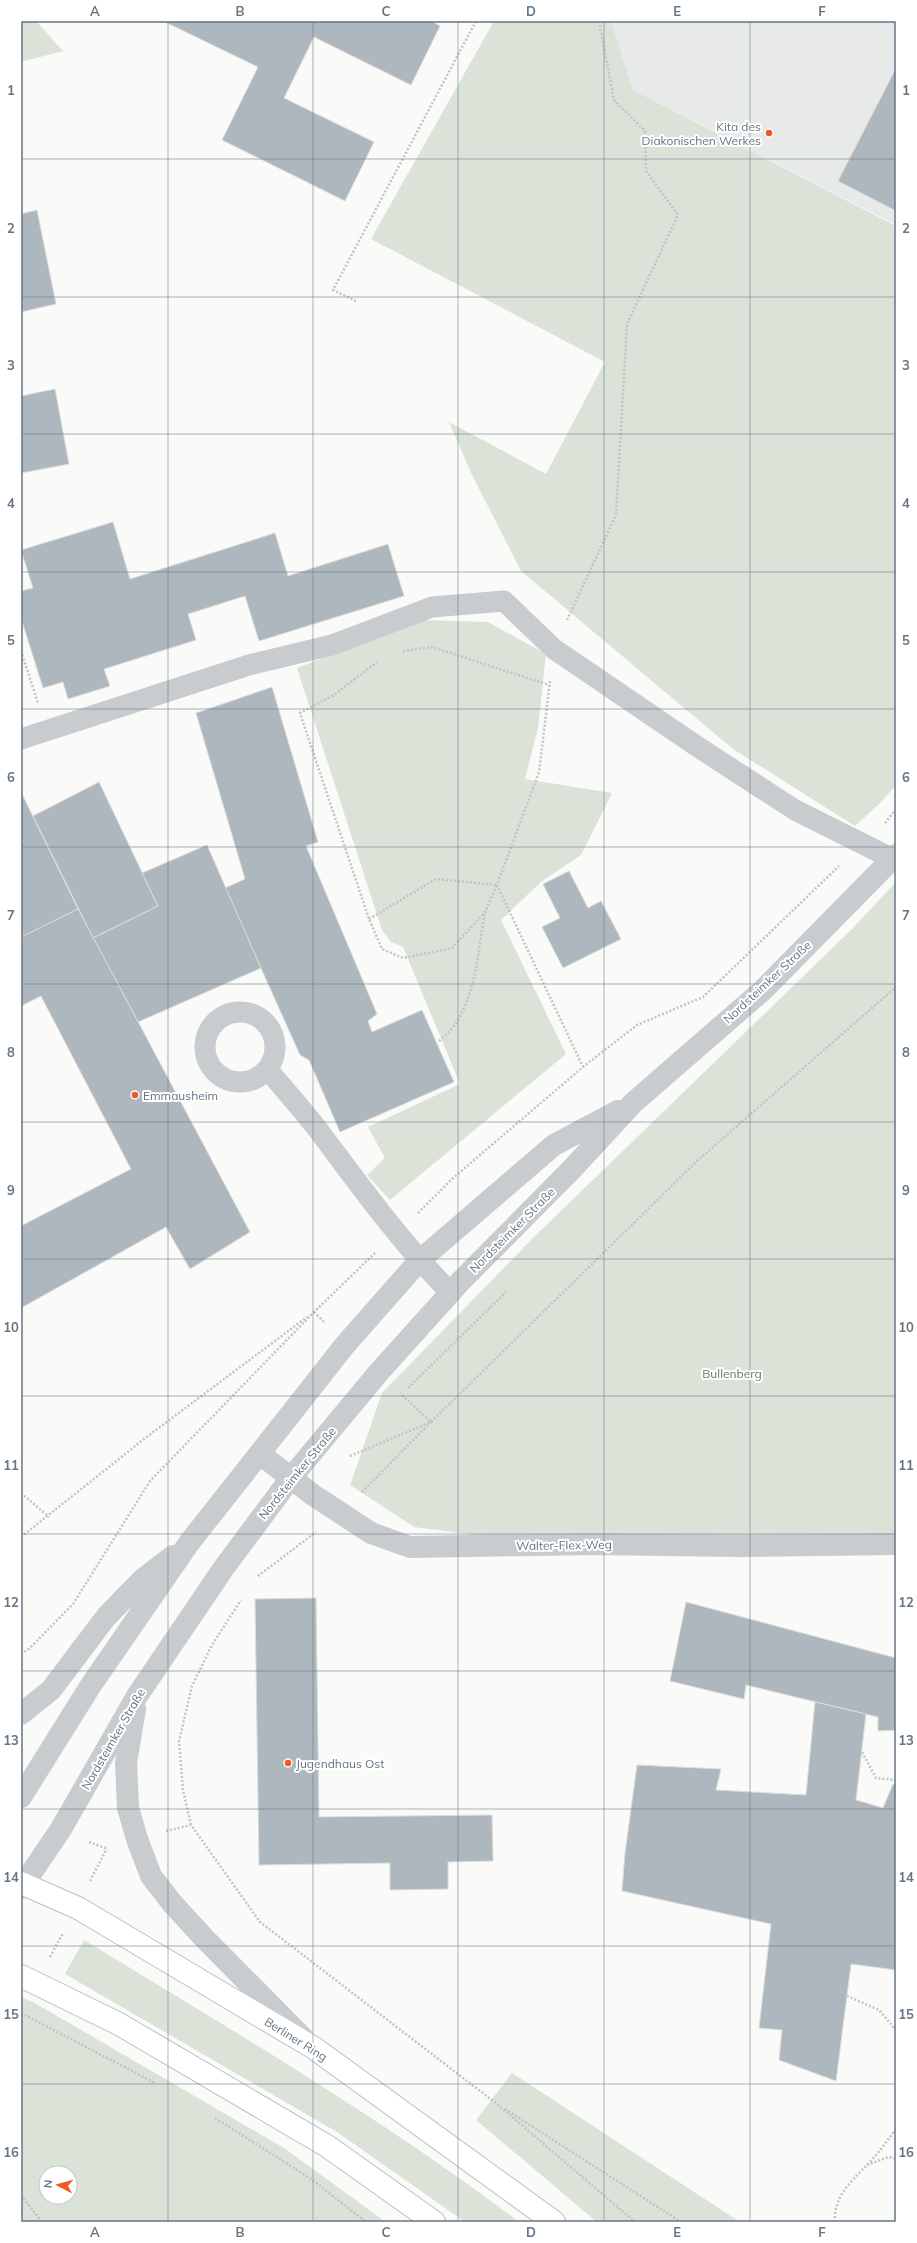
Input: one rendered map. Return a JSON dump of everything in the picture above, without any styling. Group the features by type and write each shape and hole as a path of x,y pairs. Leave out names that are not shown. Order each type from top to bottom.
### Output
{"main road":[{"name":"Berliner Ring","path":"22,1885 78,1908 314,2048 554,2222"},
{"path":"21,1976 119,2024 320,2142 434,2222"}],"street":[{"name":"Nordsteimker Straße","path":"22,1885 61,1829 137,1696 222,1569 290,1479 379,1372 451,1293 572,1169 633,1103 762,990 894,857"},
{"name":"Nordsteimker Straße","path":"21,1797 91,1685 189,1543 345,1345 419,1261 554,1145 633,1103"},
{"name":"Walter-Flex-Weg","path":"260,1454 290,1479 371,1533 410,1547 594,1544 738,1546 896,1544"},
{"path":"21,1714 51,1690 106,1617 143,1578 189,1543"},
{"path":"137,1696 126,1763 128,1808 137,1839 151,1876 172,1903 204,1938 314,2048"}],"lane":[{"path":"21,739 249,665 332,645 432,607 504,601 554,649 698,747 795,810 894,857"},
{"path":"268,1070 317,1129 396,1234 419,1261 451,1293"}],"path":[{"path":"356,301 333,290 476,21"},
{"path":"439,1041 449,1034 469,996 485,912 497,885 539,772 554,649 616,515 627,324 678,215 646,172 645,131 614,100 599,21"},
{"path":"402,652 432,647 549,685"},
{"path":"21,651 47,731"},
{"path":"381,658 334,695 300,713 369,920 382,949 403,958 452,948 485,912"},
{"path":"21,1654 30,1648 73,1604 150,1481 314,1312 453,1178 583,1067 637,1025 703,997 864,843 896,809"},
{"path":"369,920 436,879 497,885"},
{"path":"497,885 583,1067"},
{"path":"354,1451 349,1456 431,1422 697,1161 896,987"},
{"path":"397,1400 506,1292"},
{"path":"21,1537 49,1517 144,1439 314,1312"},
{"path":"21,1494 49,1517"},
{"path":"254,1582 258,1576"},
{"path":"245,1594 212,1645 192,1686 179,1741 183,1790 191,1824 260,1922 497,2104 635,2222"},
{"path":"862,1752 876,1778 896,1780"},
{"path":"61,1829 106,1850 137,1839 191,1824"},
{"path":"847,1996 879,2010 896,2030"},
{"path":"21,2013 161,2085"},
{"path":"497,2104 681,2222"},
{"path":"214,2117 311,2179 366,2222"},
{"path":"835,2222 834,2215 840,2197 851,2180 867,2165 896,2129"},
{"path":"867,2165 888,2157 896,2158"},
{"path":"21,2195 42,2222"}],"shaded area":[{"name":"Kita des Diakonischen Werkes","path":"611,21 896,21 896,225 633,90"}],"green space":[{"path":"21,21 36,21 63,51 21,62"},
{"path":"494,21 611,21 633,90 896,226 896,785 880,803 855,826 733,749 521,571 472,475 449,422 546,474 605,362 371,239"},
{"path":"423,620 488,622 546,654 538,728 525,779 612,793 581,855 541,882 501,920 566,1054 390,1200 367,1175 385,1158 368,1127 460,1084 403,947 391,942 382,930 297,668"},
{"name":"Bullenberg","path":"896,882 896,1540 559,1546 414,1527 350,1485 382,1393 534,1237 853,928"},
{"path":"84,1940 305,2075 359,2110 466,2183 519,2222 465,2222 337,2132 65,1974"},
{"path":"21,1997 33,2002 284,2148 386,2222 21,2222"},
{"path":"512,2073 740,2222 597,2222 476,2120"}],"building":[{"path":"163,21 431,21 440,26 411,85 314,37 284,98 374,142 345,201 222,140 258,67"},
{"path":"896,68 896,211 838,181"},
{"path":"37,210 56,304 21,312 21,214"},
{"path":"55,389 69,464 21,473 21,396"},
{"path":"113,522 130,579 275,533 288,576 388,544 404,596 259,641 245,596 188,614 196,640 104,669 110,686 68,699 63,682 43,688 21,618 21,591 33,588 21,550"},
{"path":"272,687 318,842 306,846 377,1014 368,1021 372,1032 422,1010 454,1082 340,1132 309,1060 300,1055 225,888 245,879 196,713"},
{"path":"99,782 158,906 93,938 33,816"},
{"path":"21,792 78,909 22,937 21,935"},
{"path":"207,845 261,968 138,1022 93,938 158,906 142,873"},
{"path":"569,871 588,908 601,901 621,939 563,968 542,927 560,918 543,884"},
{"name":"Emmausheim","path":"78,909 250,1232 190,1269 166,1227 21,1308 21,1226 131,1169 41,996 21,1006 21,937"},
{"name":"Jugendhaus Ost","path":"316,1598 319,1817 492,1815 493,1861 448,1862 448,1889 390,1890 390,1863 259,1865 255,1599"},
{"path":"686,1602 896,1658 896,1730 878,1731 878,1717 746,1685 744,1699 670,1681"},
{"path":"815,1702 866,1714 856,1800 883,1808 893,1784 896,1785 896,1970 851,1964 836,2081 779,2060 782,2030 759,2028 771,1924 622,1891 625,1853 637,1765 721,1769 716,1790 806,1795"}],"place":[{"name":"Kita des Diakonischen Werkes","path":"769,133"},
{"name":"Emmausheim","path":"135,1095"},
{"name":"Jugendhaus Ost","path":"288,1763"}]}
